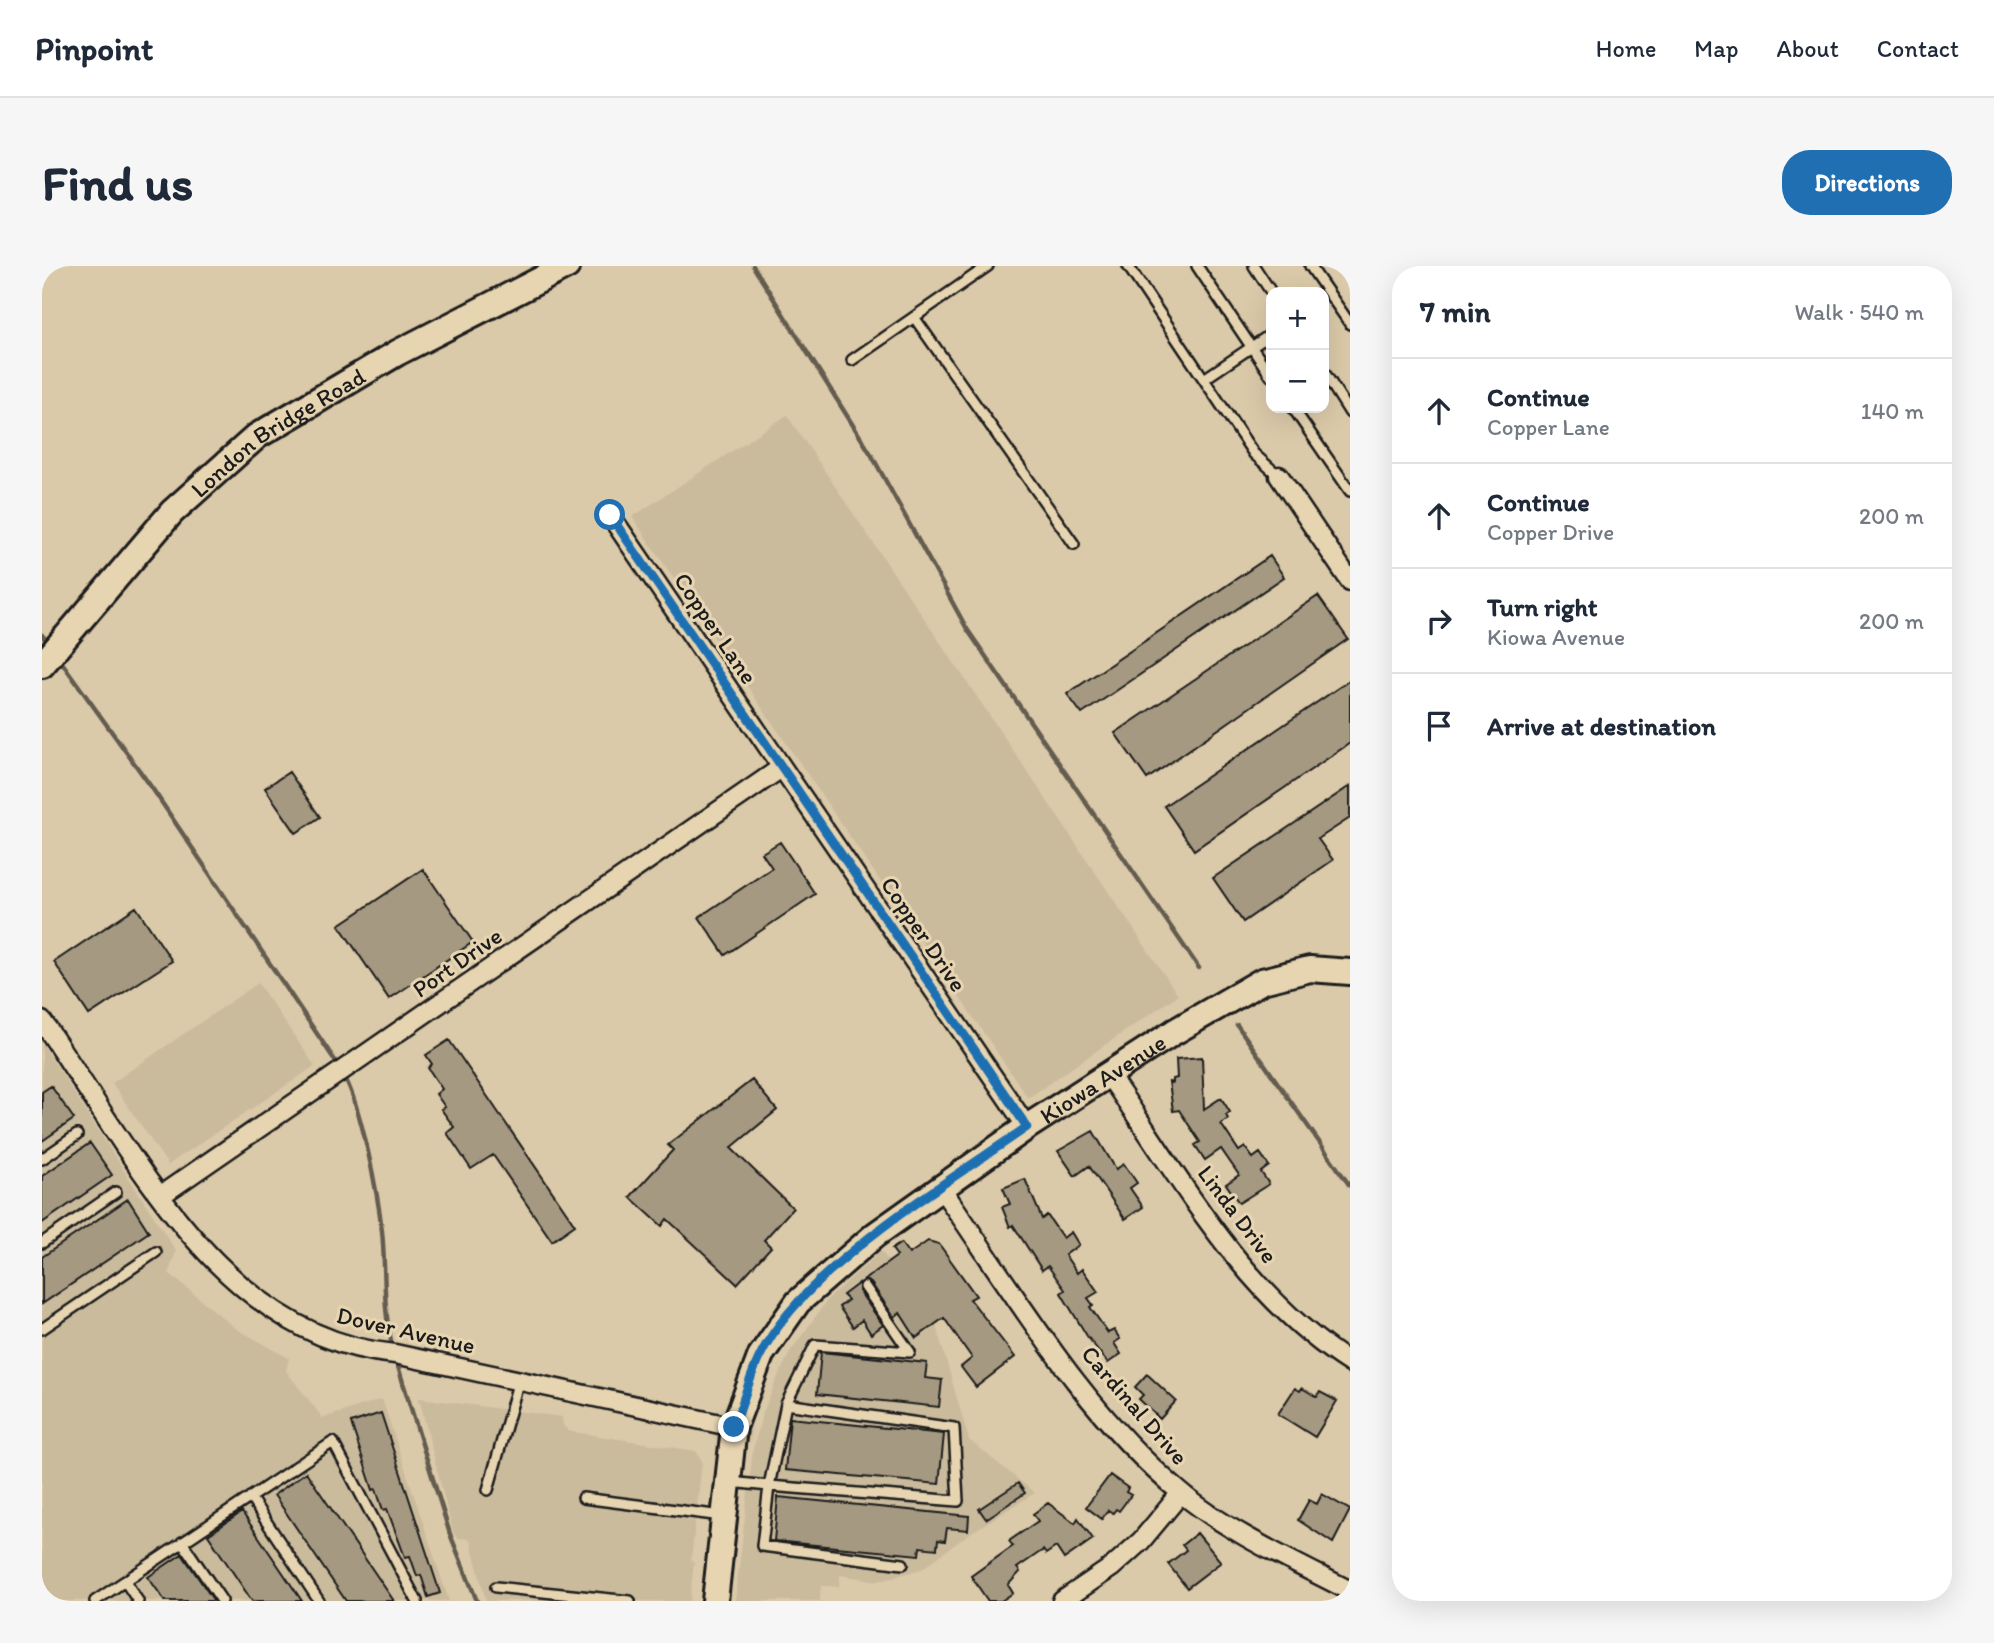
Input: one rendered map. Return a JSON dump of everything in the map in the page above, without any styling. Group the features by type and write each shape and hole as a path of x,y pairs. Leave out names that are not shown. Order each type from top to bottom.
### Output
{"street":[{"name":"London Bridge Road","path":"42,665 172,512 257,436 397,353 567,266"},
{"path":"1279,475 1350,581"},
{"name":"Copper Lane","path":"610,515 781,768"},
{"name":"Copper Drive","path":"781,768 1027,1127"},
{"name":"Port Drive","path":"160,1196 781,768"},
{"name":"Kiowa Avenue","path":"715,1601 734,1427 761,1355 798,1302 874,1235 1027,1127 1108,1074 1262,981 1310,969 1350,972"},
{"name":"Dover Avenue","path":"42,1021 160,1196 209,1258 263,1304 317,1335 368,1351 395,1353 734,1427"},
{"name":"Linda Drive","path":"1108,1074 1239,1261 1278,1307 1325,1347 1350,1363"},
{"name":"Cardinal Drive","path":"941,1188 1082,1389 1181,1493 1268,1549 1350,1591"},
{"path":"1062,1601 1112,1567 1141,1541 1181,1493"}],"lane":[{"path":"852,360 988,266"},
{"path":"1128,266 1254,454 1279,475"},
{"path":"1197,266 1266,368"},
{"path":"1254,266 1269,287"},
{"path":"1310,266 1322,287"},
{"path":"1329,299 1350,324"},
{"path":"914,317 1074,544"},
{"path":"1204,379 1266,337"},
{"path":"1329,380 1350,413"},
{"path":"1296,413 1350,491"},
{"path":"42,1159 77,1135"},
{"path":"42,1243 116,1192"},
{"path":"42,1329 156,1252"},
{"path":"865,1287 910,1352 814,1345 786,1404 769,1486 762,1546 903,1564"},
{"path":"488,1490 519,1380"},
{"path":"728,1482 958,1500 954,1428 786,1404"},
{"path":"94,1601 333,1442 417,1601"},
{"path":"250,1497 319,1601"},
{"path":"583,1498 724,1516"},
{"path":"183,1542 222,1601"},
{"path":"125,1581 138,1601"},
{"path":"496,1587 630,1601"}],"shaded area":[{"path":"787,415 1178,995 1028,1098 632,517"},
{"path":"258,983 315,1066 168,1165 112,1083"},
{"path":"42,1043 176,1251 169,1273 235,1328 289,1358 286,1371 323,1418 382,1399 449,1601 42,1601"},
{"path":"881,1251 936,1325 969,1440 1035,1493 969,1534 922,1569 878,1581 840,1575 839,1587 821,1586 820,1601 735,1601 753,1449 762,1415 776,1381 790,1352 828,1299"},
{"path":"419,1398 562,1417 563,1425 568,1431 696,1451 702,1461 691,1561 694,1562 690,1601 486,1601 470,1539 458,1538 453,1533"}],"building":[{"path":"1270,556 1284,577 1082,714 1067,694"},
{"path":"1318,596 1348,639 1147,779 1115,733"},
{"path":"1350,680 1350,743 1194,850 1164,806"},
{"path":"289,772 320,817 296,833 265,788"},
{"path":"1350,786 1350,818 1318,839 1333,860 1243,922 1213,878"},
{"path":"780,842 815,894 725,955 699,917 772,868 762,853"},
{"path":"423,869 473,942 389,999 339,925"},
{"path":"136,907 172,961 89,1015 54,962"},
{"path":"449,1040 575,1225 552,1241 493,1155 471,1169 447,1133 454,1127 441,1109 445,1107 436,1094 442,1089 428,1068 432,1064 426,1055"},
{"path":"1202,1057 1204,1109 1221,1098 1230,1112 1226,1115 1228,1119 1221,1124 1239,1151 1245,1147 1253,1158 1260,1153 1269,1166 1261,1172 1269,1184 1239,1203 1226,1184 1239,1175 1221,1149 1205,1160 1195,1145 1200,1142 1179,1110 1173,1111 1169,1082 1173,1083 1173,1079 1177,1078 1176,1059"},
{"path":"752,1080 777,1110 731,1148 793,1208 764,1240 771,1247 737,1284 667,1219 662,1226 630,1197 673,1150 668,1145"},
{"path":"51,1086 74,1119 42,1141 42,1092"},
{"path":"1093,1131 1116,1169 1124,1164 1137,1183 1130,1188 1143,1207 1125,1219 1089,1166 1075,1176 1058,1151"},
{"path":"90,1143 112,1175 42,1223 42,1176"},
{"path":"1025,1179 1042,1219 1047,1215 1063,1238 1071,1232 1079,1245 1065,1255 1077,1273 1082,1269 1098,1292 1088,1298 1093,1305 1090,1307 1108,1333 1114,1330 1120,1339 1114,1343 1121,1354 1108,1363 1087,1336 1061,1293 1065,1290 1048,1266 1042,1270 1013,1225 1010,1227 1002,1207 1010,1204 1003,1188"},
{"path":"128,1199 149,1232 42,1304 42,1257"},
{"path":"928,1241 939,1244 976,1296 970,1299 1015,1357 976,1387 961,1367 972,1358 944,1318 916,1338 900,1313 894,1317 871,1283 864,1280 897,1256 892,1249 901,1243 909,1254"},
{"path":"859,1283 859,1291 883,1325 871,1334 862,1320 853,1327 839,1307 848,1300 843,1295"},
{"path":"821,1352 927,1363 925,1378 942,1380 939,1407 817,1394"},
{"path":"1147,1374 1176,1401 1160,1419 1139,1399 1143,1395 1135,1387"},
{"path":"1295,1388 1300,1391 1302,1388 1317,1397 1320,1392 1337,1401 1315,1437 1278,1414"},
{"path":"381,1413 440,1593 428,1597 421,1575 417,1576 410,1556 405,1557 387,1509 383,1510 376,1489 373,1490 351,1423"},
{"path":"790,1418 944,1434 939,1484 785,1470"},
{"path":"306,1472 394,1601 346,1601 274,1495"},
{"path":"1110,1475 1128,1488 1126,1492 1131,1495 1119,1511 1116,1509 1113,1513 1108,1510 1102,1519 1086,1507"},
{"path":"1018,1483 1025,1493 986,1519 979,1509"},
{"path":"1322,1494 1350,1510 1333,1543 1298,1520 1309,1500 1317,1504"},
{"path":"778,1497 969,1516 968,1530 947,1528 945,1541 938,1540 937,1549 920,1547 919,1555 774,1541"},
{"path":"1048,1503 1075,1523 1078,1518 1093,1539 1064,1559 1056,1547 1046,1554 1043,1550 1017,1568 1020,1572 1008,1585 1013,1593 1001,1601 988,1601 971,1576 1013,1546 1009,1541 1038,1521 1033,1514"},
{"path":"242,1512 302,1601 252,1601 208,1535"},
{"path":"1197,1533 1221,1562 1187,1588 1168,1564 1186,1550 1182,1545"},
{"path":"182,1554 214,1601 165,1601 148,1577"}],"waterway":[{"path":"753,266 871,454 967,629 1199,968"},
{"path":"1347,266 1350,269"},
{"path":"42,635 49,644"},
{"path":"58,657 152,788 340,1068"},
{"path":"1237,1025 1350,1186"},
{"path":"344,1076 357,1108 377,1196 382,1231 387,1319 393,1348"},
{"path":"396,1360 450,1534 477,1601"}],"route":[{"path":"610,515 1027,1127 874,1235 835,1266 798,1302 761,1355 734,1427"}]}
